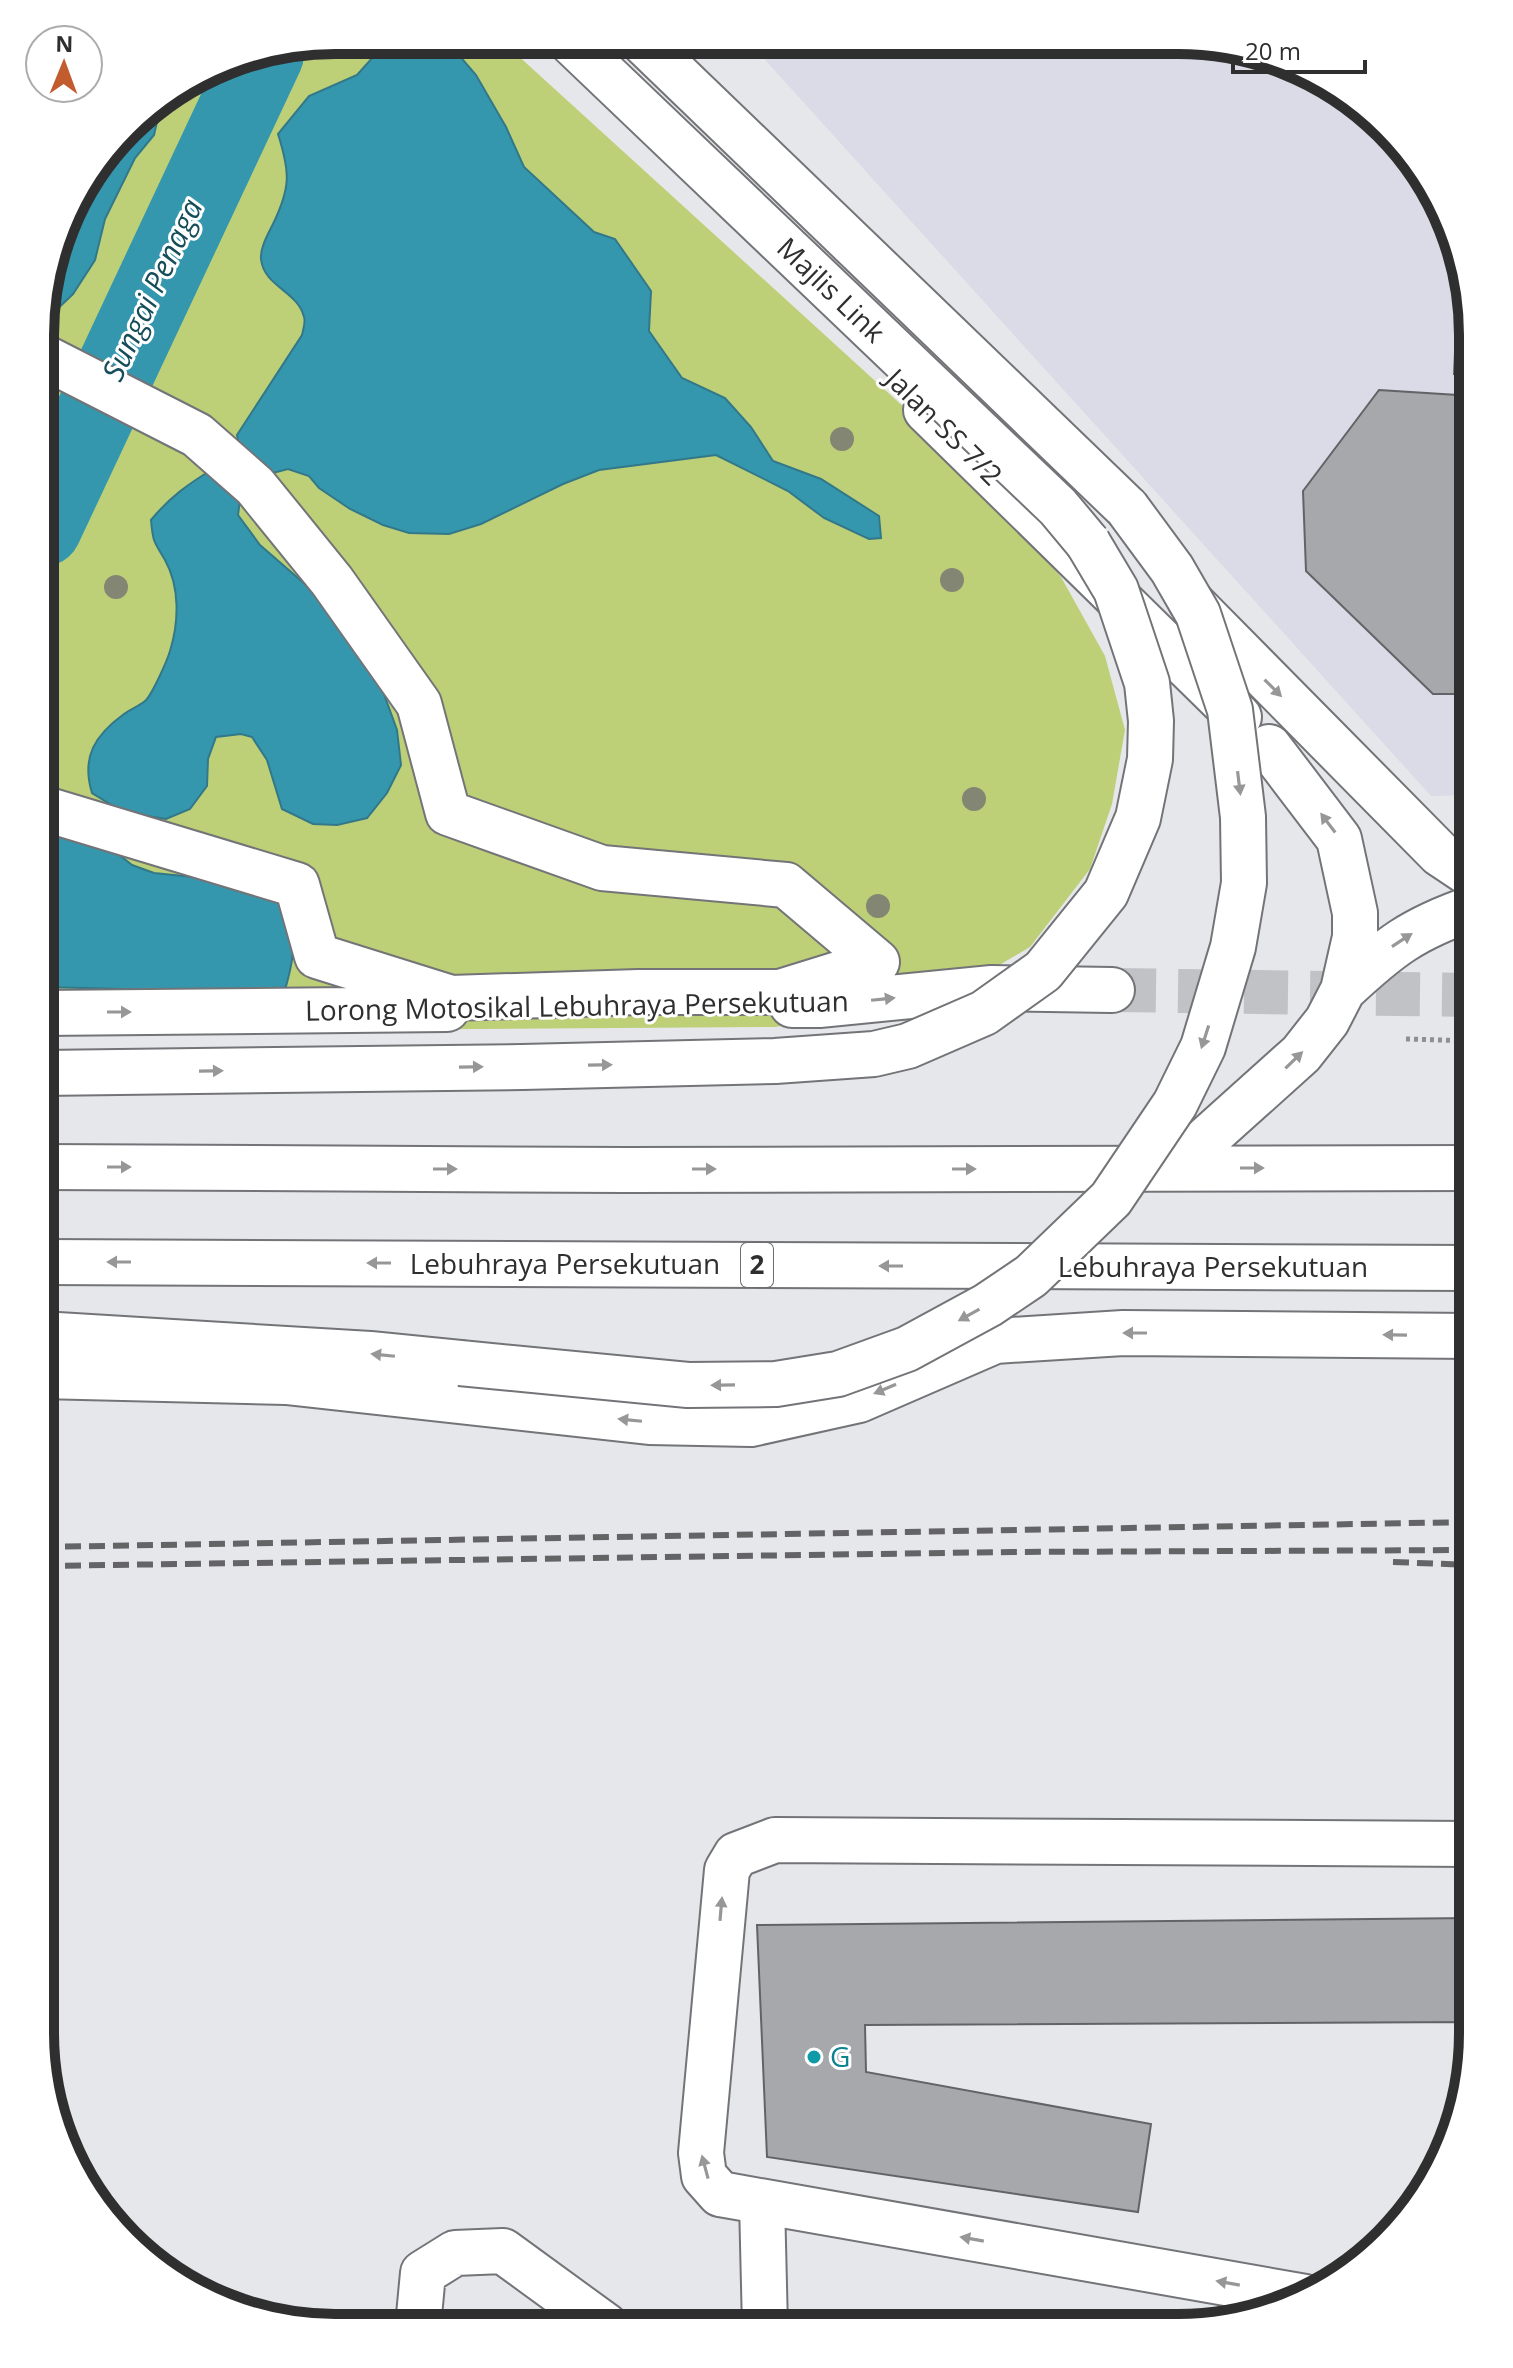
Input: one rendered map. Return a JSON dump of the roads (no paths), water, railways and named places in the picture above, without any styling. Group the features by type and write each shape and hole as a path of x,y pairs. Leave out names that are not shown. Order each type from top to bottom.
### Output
{"main road":[{"name":"Jalan SS 7/2","path":"563,55 1269,747 1339,839 1355,913 1355,937 1343,990"},
{"name":"Majlis Link","path":"54,1073 775,1061 874,1054 908,1046 984,1013 1043,971 1106,893 1138,818 1150,759 1151,721 1147,683 1116,590 1088,543 1058,507 584,55"},
{"path":"646,55 973,368 1218,632 1459,857"},
{"name":"Majlis Link","path":"54,1335 370,1354 688,1385 776,1384 838,1374 907,1349 988,1305 1031,1276 1111,1199 1175,1104 1203,1047 1233,947 1244,883 1243,817 1230,710 1198,614 1172,569 1127,508 646,55"},
{"path":"837,322 881,281"},
{"path":"54,812 297,885 317,956 451,998 639,992 780,992 877,962 786,885 602,868 448,813 419,704 332,581 255,486 197,435 60,366"},
{"path":"992,988 1063,928 1089,891 1123,822 1163,644"},
{"path":"1174,1168 1301,1054 1327,1021 1343,990 1400,940 1459,913"},
{"name":"Lorong Motosikal Lebuhraya Persekutuan","path":"54,1013 819,1005 992,988 1112,990"},
{"path":"54,1167 611,1170 1459,1168"},
{"name":"Lebuhraya Persekutuan","path":"54,1262 1458,1268"},
{"path":"54,1376 286,1382 649,1422 751,1424 859,1400 995,1341 1123,1333 1458,1336"},
{"path":"1283,2294 762,2219 720,2194 704,2176 701,2153 723,1886 727,1870 736,1855 775,1840 1458,1844"},
{"path":"762,2219 765,2314"},
{"path":"419,2314 423,2273 455,2253 503,2251 590,2314"}],"water":[{"path":"375,55 459,55 476,75 506,127 524,167 594,232 615,239 651,291 649,331 682,378 725,398 751,427 773,461 821,479 879,516 881,538 869,539 824,518 788,491 716,455 599,470 481,524 449,534 409,533 383,525 350,509 319,488 309,476 288,469 273,473 241,455 237,435 302,335 305,324 301,308 268,276 261,259 263,246 286,189 285,159 278,134 309,96 357,75"},
{"path":"158,117 154,135 135,158 105,219 95,260 73,294 55,311 59,280 75,227 112,164 136,136"},
{"path":"213,469 241,492 238,515 260,545 306,585 336,617 377,675 397,730 401,765 387,793 367,818 337,825 313,824 282,809 267,760 252,737 241,734 216,737 208,759 207,786 190,809 166,819 123,812 92,793 88,768 93,748 105,730 148,698 163,670 173,640 176,593 170,570 155,542 151,520 179,492"},
{"path":"54,833 102,841 132,865 154,873 194,877 284,902 293,947 284,993 54,987"}],"waterway":[{"name":"Sungai Penaga","path":"54,501 259,65"}],"tunnel":[{"path":"1112,990 1459,995"}],"railway":[{"path":"54,1547 1458,1522"},
{"path":"54,1566 1012,1552 1458,1550"},
{"path":"1393,1562 1458,1564"}],"place":[{"name":"G","path":"814,2057"}]}
